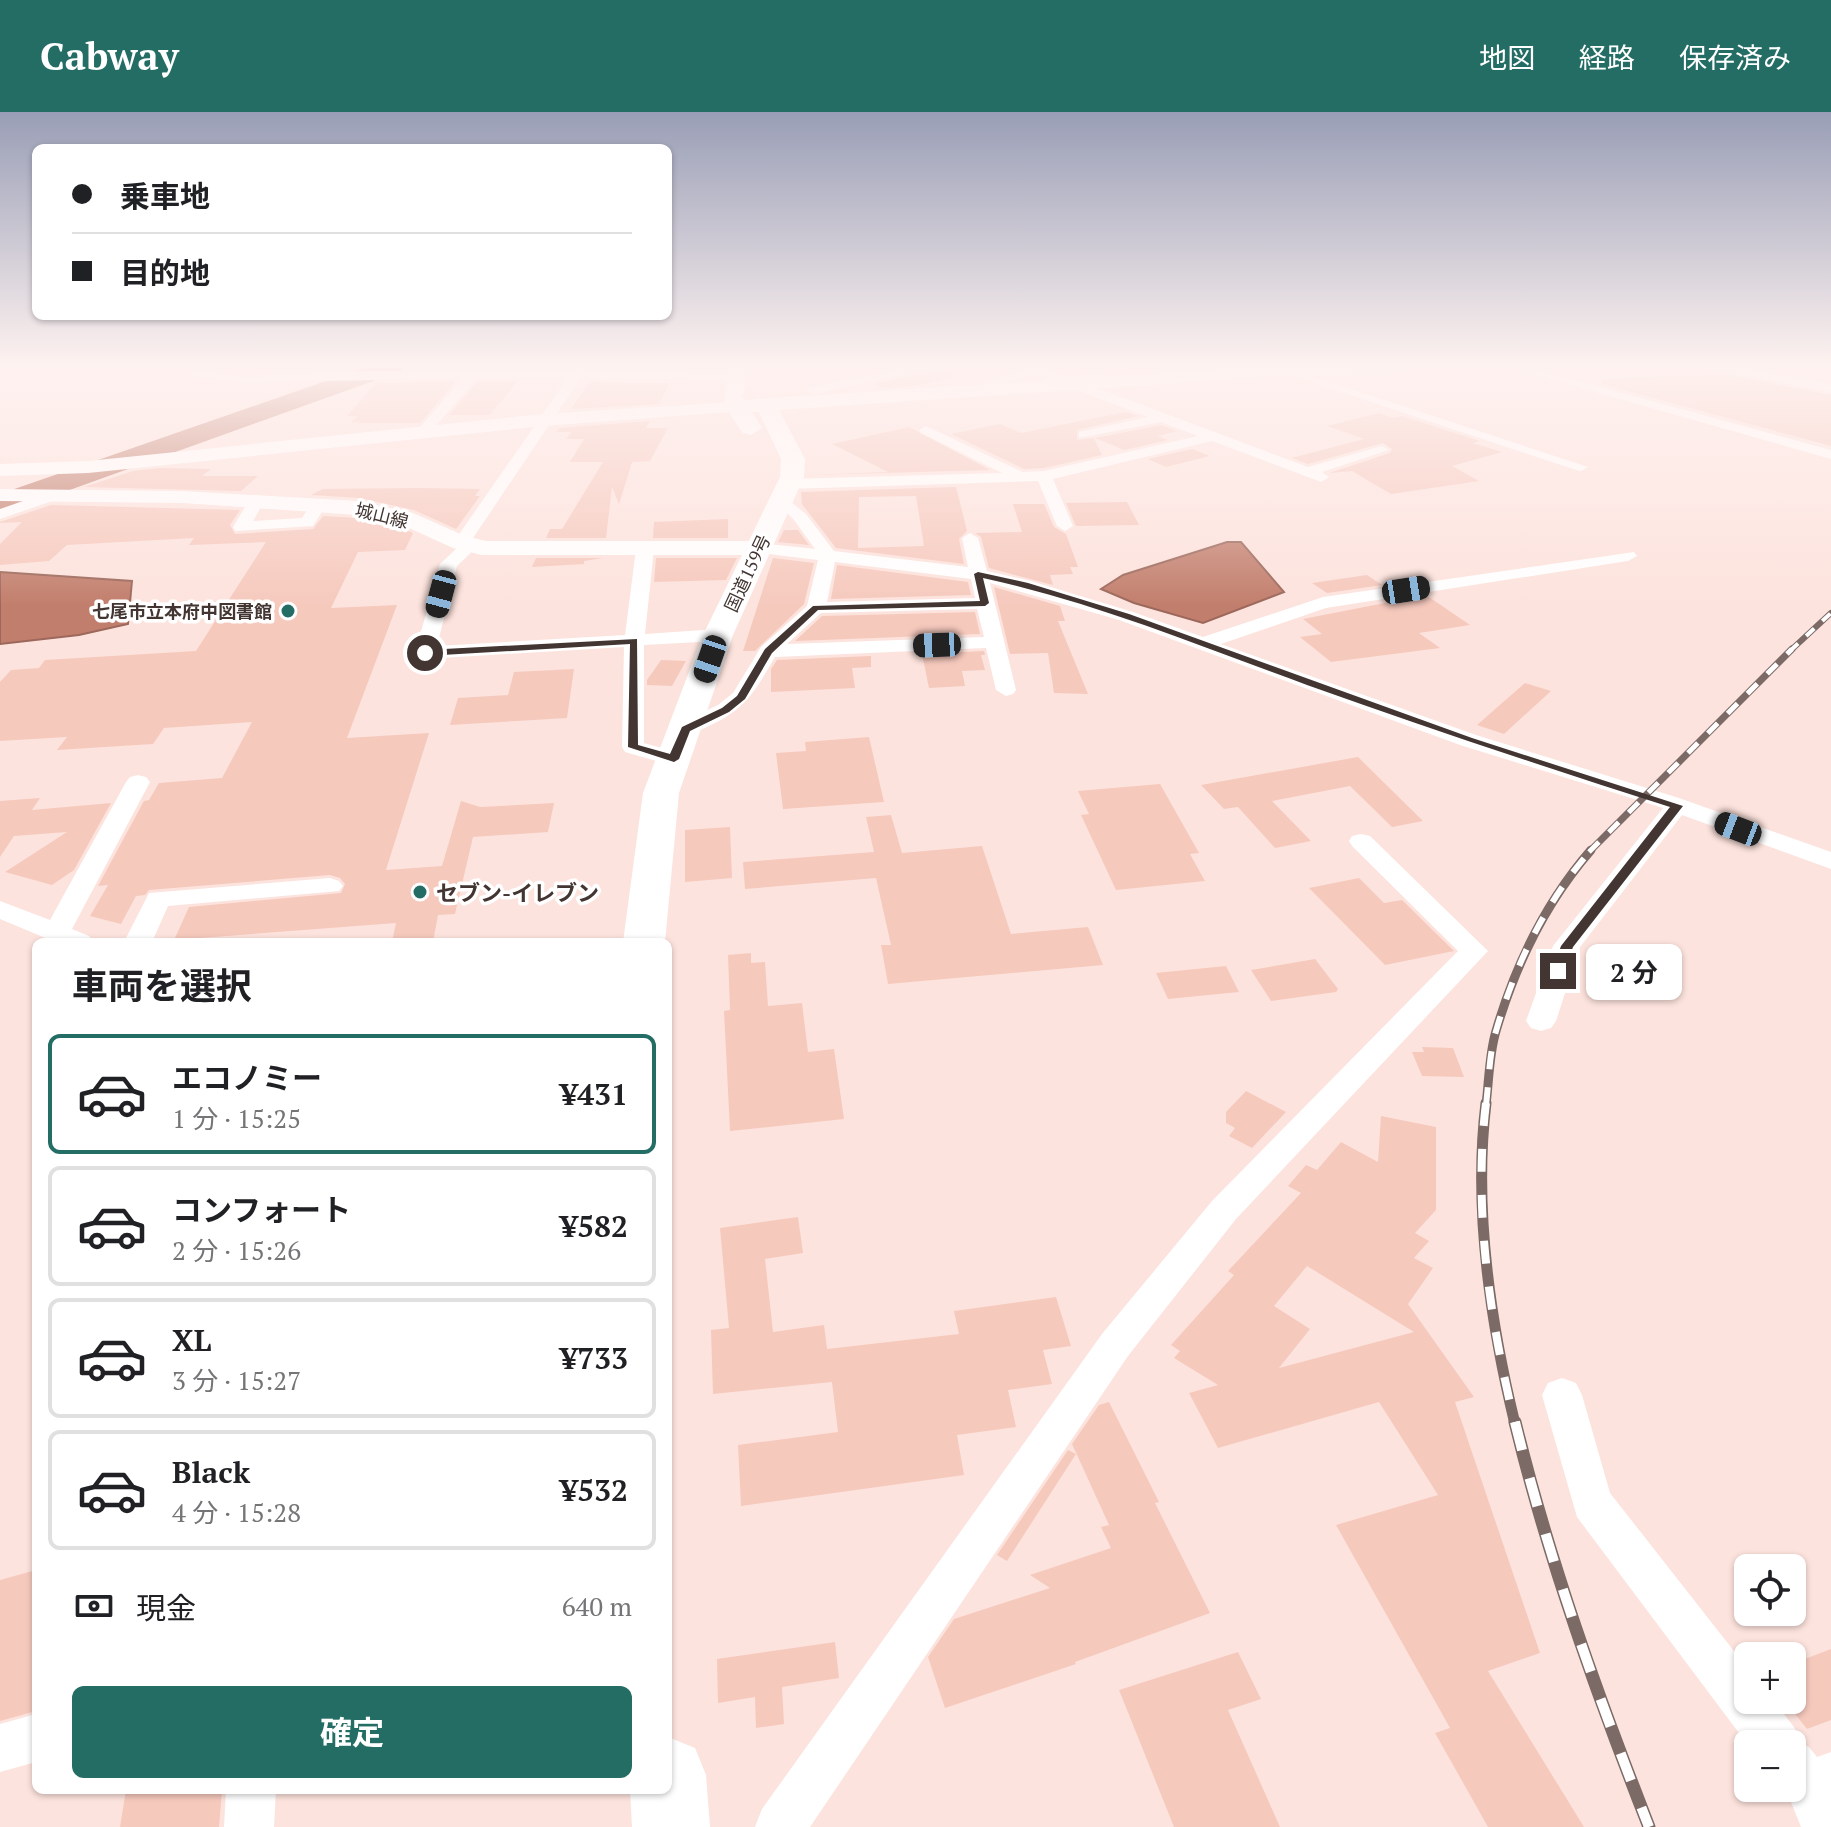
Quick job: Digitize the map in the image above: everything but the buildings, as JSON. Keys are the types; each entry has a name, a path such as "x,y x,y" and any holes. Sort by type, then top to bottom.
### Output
{"highway":[{"path":"764,446 778,465 784,491"},
{"name":"国道159号","path":"644,938 661,793 718,635 792,477 793,459 788,446"},
{"path":"669,1794 671,1827"}],"main road":[{"path":"0,470 134,463 292,446"},
{"name":"城山線","path":"1,501 44,497 257,500 319,504 405,518 482,548 760,548"}],"street":[{"path":"527,446 467,543 449,564 425,653 718,635"},
{"path":"959,446 1022,477"},
{"path":"645,549 634,641 633,747 680,744 726,710 741,697 768,651 816,608 828,555 784,491 1044,476 1172,446"},
{"path":"1241,446 1314,474 1382,450"},
{"path":"1516,446 1581,467"},
{"path":"1799,446 1831,455"},
{"path":"1044,476 1065,526"},
{"path":"257,500 241,527 307,523 319,504"},
{"path":"970,538 1006,690"},
{"path":"760,548 978,574 1072,598 1468,740 1677,806 1831,861"},
{"path":"1202,644 1323,603 1628,556"},
{"path":"816,608 985,603"},
{"path":"768,651 993,642"},
{"path":"0,909 68,937 138,782"},
{"path":"1541,1021 1567,946 1677,806"},
{"path":"780,1827 1115,1345 1224,1210 1474,951 1361,841"},
{"path":"140,938 158,899 330,886"},
{"path":"1562,1395 1592,1503 1766,1730"},
{"path":"0,1748 32,1739"},
{"path":"249,1827 251,1794"}],"shaded area":[{"path":"1227,542 1241,542 1284,592 1203,623 1134,603 1101,589 1123,575"},
{"path":"0,572 132,581 128,624 79,635 0,644"}],"waterway":[{"path":"0,505 166,446"}],"railway":[{"path":"1790,651 1831,613"},
{"path":"1591,850 1790,651"},
{"path":"1486,1105 1494,1040 1513,981 1546,913 1591,850"},
{"path":"1486,1103 1482,1143 1486,1265 1498,1345 1515,1424"},
{"path":"1515,1422 1575,1627 1649,1827"}],"place":[{"name":"七尾市立本府中図書館","path":"288,611"},
{"name":"セブン-イレブン","path":"420,892"}],"route":[{"path":"425,653 634,641 633,747 674,759 686,729 726,710 741,697 768,651 816,608 985,603 978,574 1072,598 1468,740 1677,806 1567,946 1558,971"}]}
